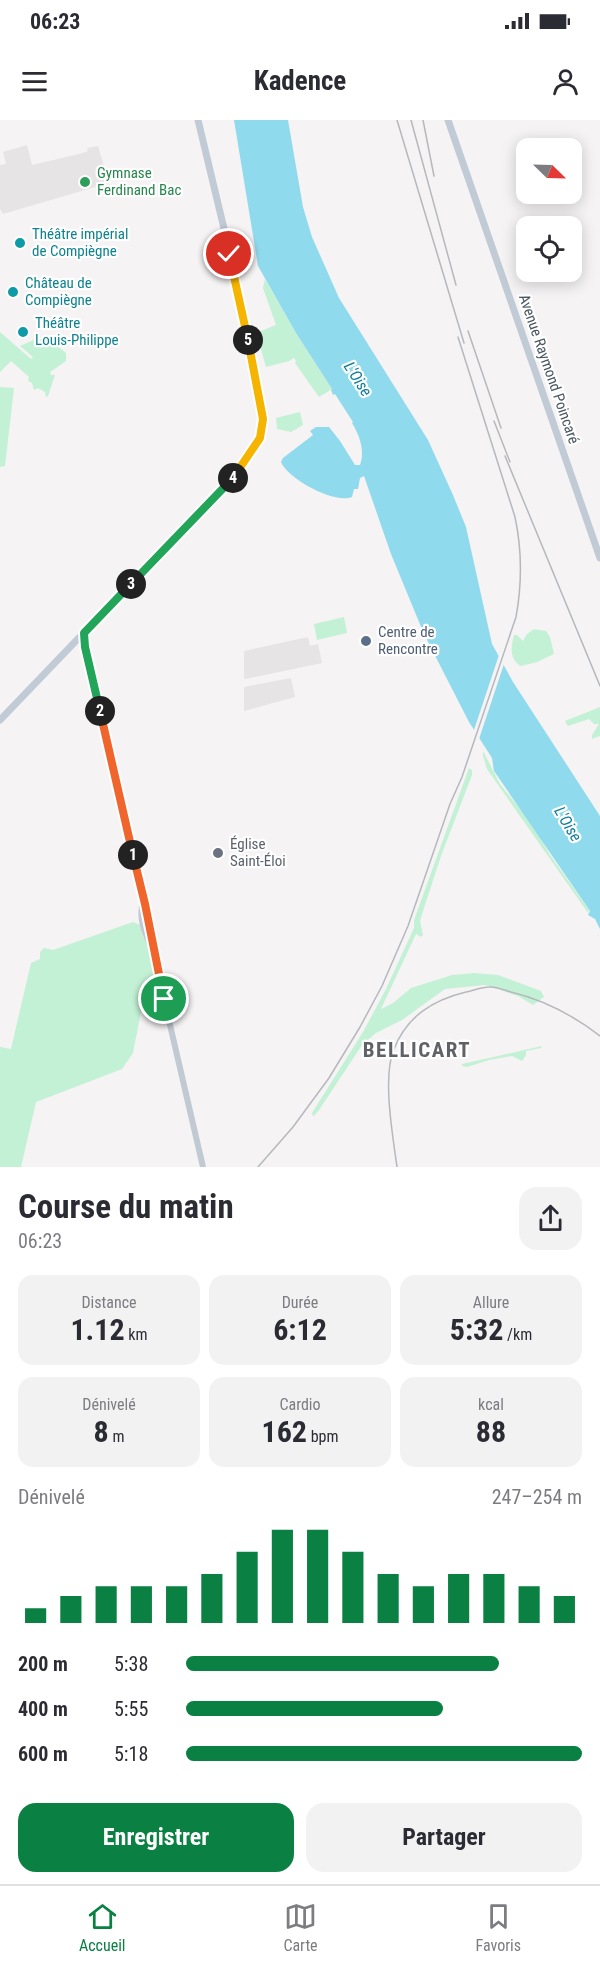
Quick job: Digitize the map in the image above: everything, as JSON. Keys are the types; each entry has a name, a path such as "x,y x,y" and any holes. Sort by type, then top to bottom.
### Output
{"main road":[{"path":"0,720 237,473 260,438 262,407 198,120"},
{"name":"Avenue Raymond Poincaré","path":"448,120 600,558"}],"street":[{"path":"84,633 85,647 203,1167"}],"shaded area":[{"path":"27,145 32,165 79,154 88,151 87,148 98,146 109,183 3,214 0,209 0,165 6,164 3,152"},
{"path":"308,637 310,646 318,644 322,663 244,678 244,651"},
{"path":"291,678 295,697 244,711 244,687"}],"green space":[{"path":"265,279 332,389 319,397 295,363 294,358 266,367 257,335 276,325 263,288"},
{"path":"0,332 31,359 33,357 20,346 38,338 44,341 46,337 66,353 66,361 50,372 51,375 55,375 48,396 46,397 45,392 38,388 34,390 32,383 28,381 29,377 11,361 0,372"},
{"path":"0,387 14,388 5,466 0,467"},
{"path":"300,412 303,425 291,432 277,429 276,418"},
{"path":"344,617 347,633 317,640 314,624"},
{"path":"534,629 546,631 550,637 554,654 521,666 513,656 514,635 523,641"},
{"path":"600,707 600,736 592,739 599,724 594,724 589,719 568,726 565,721"},
{"path":"483,751 500,784 533,825 550,855 589,910 588,913 487,769"},
{"path":"469,768 472,770 472,775 441,856 420,921 423,935 421,937 416,934 381,1009 393,1003 411,988 452,975 474,973 498,975 541,991 544,997 533,1005 518,996 485,985 445,989 402,1020 376,1033 362,1045 313,1116 312,1113 363,1032 414,928 414,920"},
{"path":"133,922 140,925 143,937 147,941 158,994 142,1007 133,1053 122,1069 36,1102 21,1167 0,1167 0,1047 11,1049 31,963 40,959 40,952 44,948 53,950"},
{"path":"542,1046 526,1051 522,1061 512,1056 467,1067 462,1066 462,1064"}],"water":[{"name":"L'Oise","path":"234,120 288,120 303,207 312,237 339,298 428,440 453,495 466,527 492,644 513,682 600,816 600,929 595,919 588,915 590,911 494,771 492,758 469,722 424,634 391,554 364,476 360,478 358,489 354,489 352,497 334,497 302,482 285,469 281,462 313,435 310,431 316,427 329,427 355,465 360,465 362,449 353,422 335,394 333,395 332,389 296,333 258,266"}],"pier":[{"path":"500,652 505,661 478,742 473,733"}],"railway":[{"path":"397,120 464,343"},
{"path":"411,120 456,285"},
{"path":"423,120 434,176"},
{"path":"468,331 501,428"},
{"path":"258,1167 293,1127 329,1078 382,986 408,926 450,804 462,777 516,617 520,567 515,517 458,337"},
{"path":"494,421 510,462"},
{"path":"505,456 600,686"},
{"path":"397,1167 389,1091 391,1061 399,1037 422,1011 454,995 494,987 547,1004 579,1021 600,1036"}],"place":[{"name":"Gymnase Ferdinand Bac","path":"85,182"},
{"name":"Théâtre impérial de Compiègne","path":"20,243"},
{"name":"Château de Compiègne","path":"13,292"},
{"name":"Théâtre Louis-Philippe","path":"23,332"},
{"name":"Centre de Rencontre","path":"366,641"},
{"name":"Église Saint-Éloi","path":"218,853"}],"district":[{"name":"BELLICART","path":"417,1050"}],"route":[{"path":"164,999 145,904 85,647 84,633 237,473 260,438 262,407 229,254"}]}
